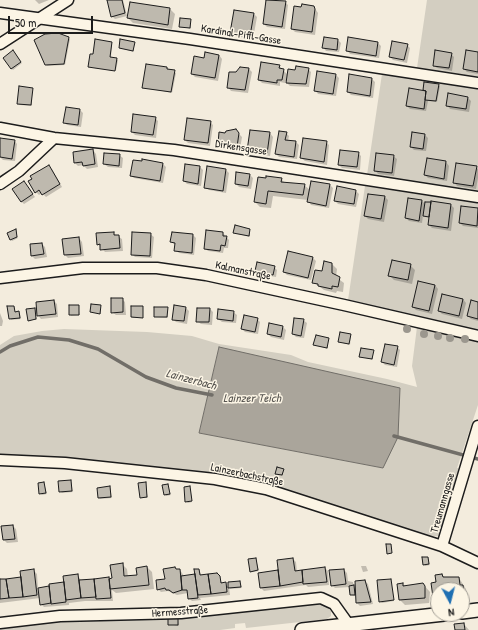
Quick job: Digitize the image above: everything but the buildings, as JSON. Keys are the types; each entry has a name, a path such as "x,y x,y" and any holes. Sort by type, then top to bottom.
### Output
{"street":[{"path":"0,44 68,0"},
{"name":"Kardinal-Piffl-Gasse","path":"0,13 197,40 478,83"},
{"name":"Dirkensgasse","path":"0,128 54,138 174,150 478,197"},
{"path":"0,184 19,171 54,138"},
{"name":"Kalmanstraße","path":"0,278 83,268 157,268 206,276 298,295 478,336"},
{"name":"Treumanngasse","path":"442,546 478,426"},
{"name":"Lainzerbachstraße","path":"0,460 65,463 215,479 266,489 431,542 478,563"},
{"name":"Hermesstraße","path":"0,623 60,616 181,613 321,598 334,604 349,625"},
{"path":"302,630 430,616"}],"shaded area":[{"path":"427,0 478,0 478,77 417,68"},
{"path":"382,74 478,89 478,192 367,175"},
{"path":"365,186 478,203 478,330 348,300"},
{"path":"417,327 478,341 478,405 457,468 460,469 439,536 424,537 362,514 294,493 97,463 0,455 0,345 14,336 64,329 147,332 192,336 219,344 291,355 308,362 417,387 412,366","holes":["219,347 383,468 199,433"]},
{"path":"306,602 322,603 331,611 331,616 327,619 246,628 245,623 235,624 235,628 220,630 0,630 0,627 66,620"}],"water":[{"name":"Lainzer Teich","path":"219,347 400,388 398,437 383,468 199,433"}],"waterway":[{"name":"Lainzerbach","path":"0,352 10,346 38,337 69,340 98,349 146,377 176,388 212,395"},
{"name":"Lainzerbach","path":"394,436 478,459"}]}
